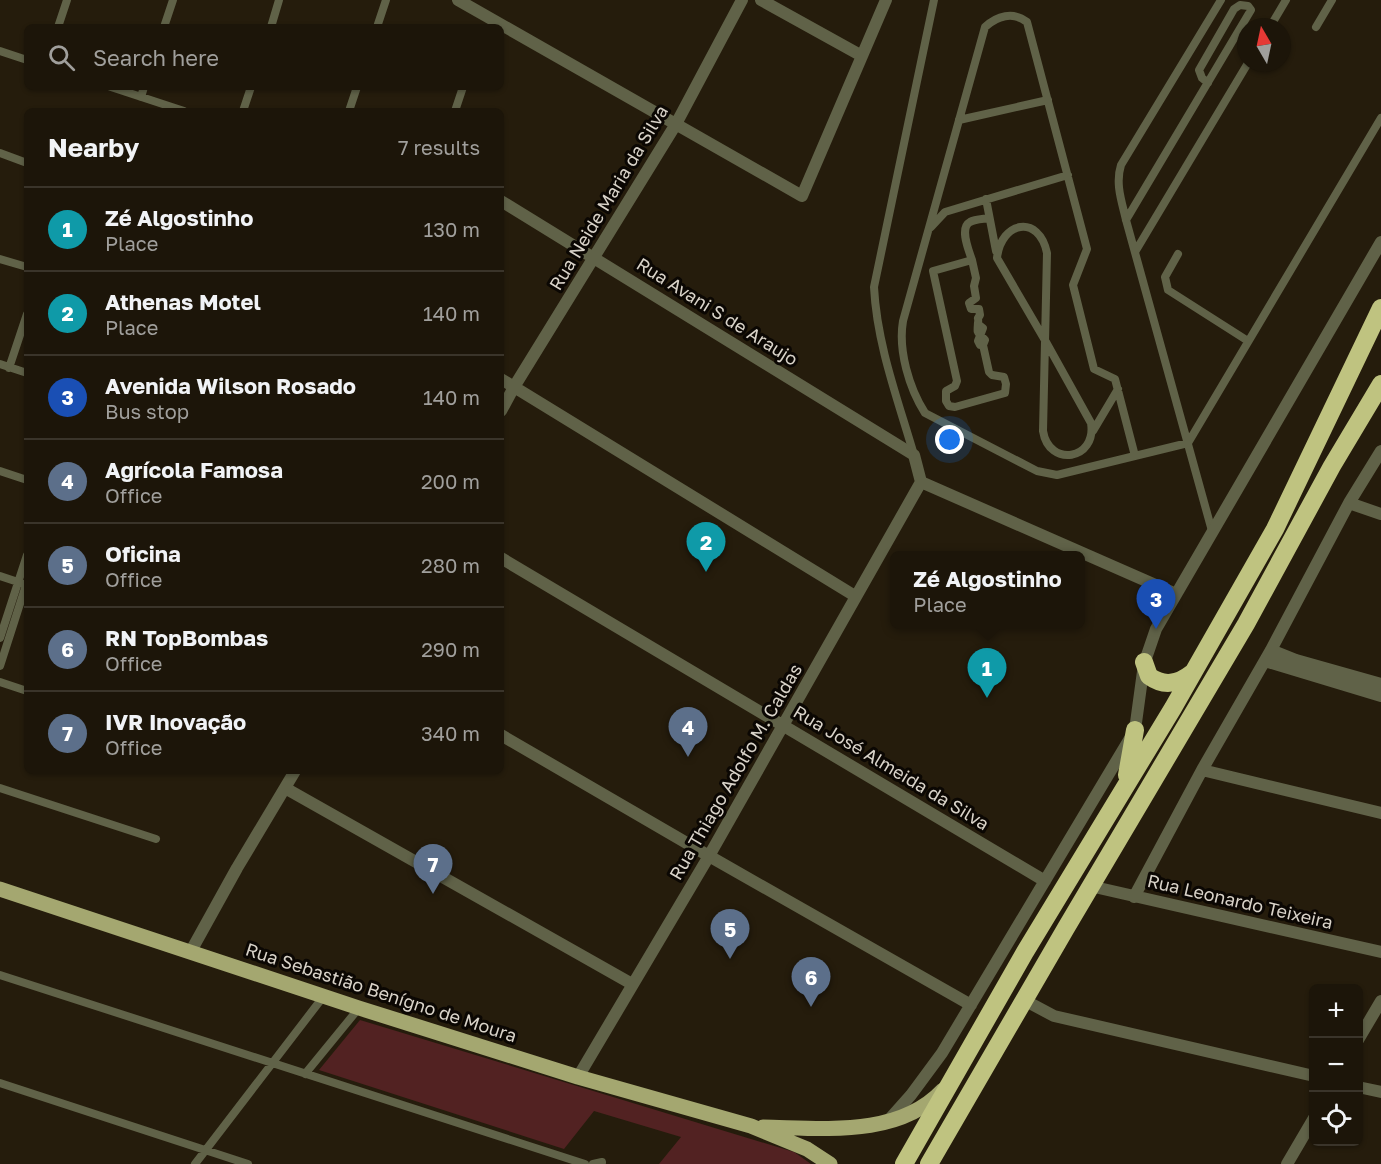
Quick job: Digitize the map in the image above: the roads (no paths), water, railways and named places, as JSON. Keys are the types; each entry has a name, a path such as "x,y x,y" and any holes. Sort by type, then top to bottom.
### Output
{"highway":[{"path":"904,1164 1025,952 1194,672 1275,529 1381,308"},
{"path":"930,1164 1090,886 1246,624 1332,466 1381,384"},
{"path":"1144,662 1149,676 1164,683 1181,681 1194,672"},
{"path":"1125,788 1135,730"}],"main road":[{"name":"Rua Sebastião Benígno de Moura","path":"0,889 359,1008 578,1077 751,1126"},
{"path":"751,1126 829,1128 887,1122 918,1110 934,1099 952,1080"},
{"path":"751,1126 807,1149 830,1164"}],"street":[{"path":"458,0 500,24"},
{"name":"Rua Neide Maria da Silva","path":"504,405 676,124 742,0"},
{"path":"760,0 862,56"},
{"path":"504,26 802,196 886,0"},
{"name":"Rua Avani S de Araujo","path":"504,203 914,455"},
{"path":"887,1122 911,1095 942,1053 1135,730 1144,662 1156,629 1381,242"},
{"path":"504,381 855,596"},
{"path":"1134,897 1349,503 1381,451"},
{"path":"914,455 921,482 1078,551"},
{"name":"Rua Thiago Adolfo M. Caldas","path":"578,1077 709,856 921,482"},
{"path":"1349,503 1381,513"},
{"path":"1085,554 1176,594"},
{"name":"Rua José Almeida da Silva","path":"504,560 1045,881"},
{"path":"1268,655 1296,660 1381,684"},
{"path":"1268,655 1381,696"},
{"path":"504,737 971,1005"},
{"path":"1202,770 1381,813"},
{"path":"191,951 237,868 294,774"},
{"path":"285,788 632,984"},
{"name":"Rua Leonardo Teixeira","path":"1090,886 1381,952"},
{"path":"1024,1000 1054,1016 1309,1075"},
{"path":"1360,1038 1381,1001"},
{"path":"1363,1088 1381,1092"},
{"path":"1287,1164 1309,1127"}],"lane":[{"path":"59,24 67,0"},
{"path":"165,24 173,0"},
{"path":"271,24 279,0"},
{"path":"378,24 386,0"},
{"path":"914,455 881,345 875,311 874,287 934,0"},
{"path":"1212,531 1126,220 1118,183 1121,165 1221,0"},
{"path":"1275,18 1286,0"},
{"path":"1316,27 1332,0"},
{"path":"1126,220 1208,83 1251,10 1248,6 1240,5 1234,9 1199,70 1202,78 1208,83"},
{"path":"1135,456 1115,379 1094,369 1073,285 1087,249 1027,22 1020,17 1002,17 985,27 901,333 904,359 916,397 925,413 978,442 1048,475 1072,472 1135,456 1188,442 1381,118"},
{"path":"0,51 24,59"},
{"path":"1135,252 1243,72"},
{"path":"120,90 170,108"},
{"path":"141,97 143,90"},
{"path":"244,108 250,90"},
{"path":"351,108 356,90"},
{"path":"456,108 462,90"},
{"path":"959,120 1048,100"},
{"path":"0,153 24,161"},
{"path":"928,231 945,212 1068,175"},
{"path":"986,199 997,258 1089,417 1093,431"},
{"path":"972,260 937,268 932,274 957,381 955,386 946,391 946,400 949,406 955,407 1005,393 1007,390 1002,376 991,374 983,345 985,340 981,336 983,328 978,324 979,309 971,309 969,303 976,298 974,286 976,278 972,260 964,231 969,222 989,218"},
{"path":"997,258 999,244 1009,231 1023,227 1032,229 1044,241 1047,253 1044,440 1050,448 1056,453 1081,452 1118,389"},
{"path":"1178,254 1165,277 1168,290 1248,341"},
{"path":"0,259 24,266"},
{"path":"9,368 24,323"},
{"path":"0,364 24,372"},
{"path":"0,471 24,479"},
{"path":"0,576 24,584"},
{"path":"0,638 24,586"},
{"path":"0,666 24,587"},
{"path":"0,682 24,690"},
{"path":"0,788 156,839"},
{"path":"0,975 585,1164"},
{"path":"195,1164 324,996"},
{"path":"304,1074 359,1008"},
{"path":"0,1083 248,1164"},
{"path":"593,1164 602,1162"}],"place":[{"name":"Athenas Motel","path":"706,572"},
{"name":"Avenida Wilson Rosado","path":"1156,629"},
{"name":"Zé Algostinho","path":"987,698"},
{"name":"Agrícola Famosa","path":"688,757"},
{"name":"IVR Inovação","path":"433,894"},
{"name":"Oficina","path":"730,959"},
{"name":"RN TopBombas","path":"811,1007"}]}
